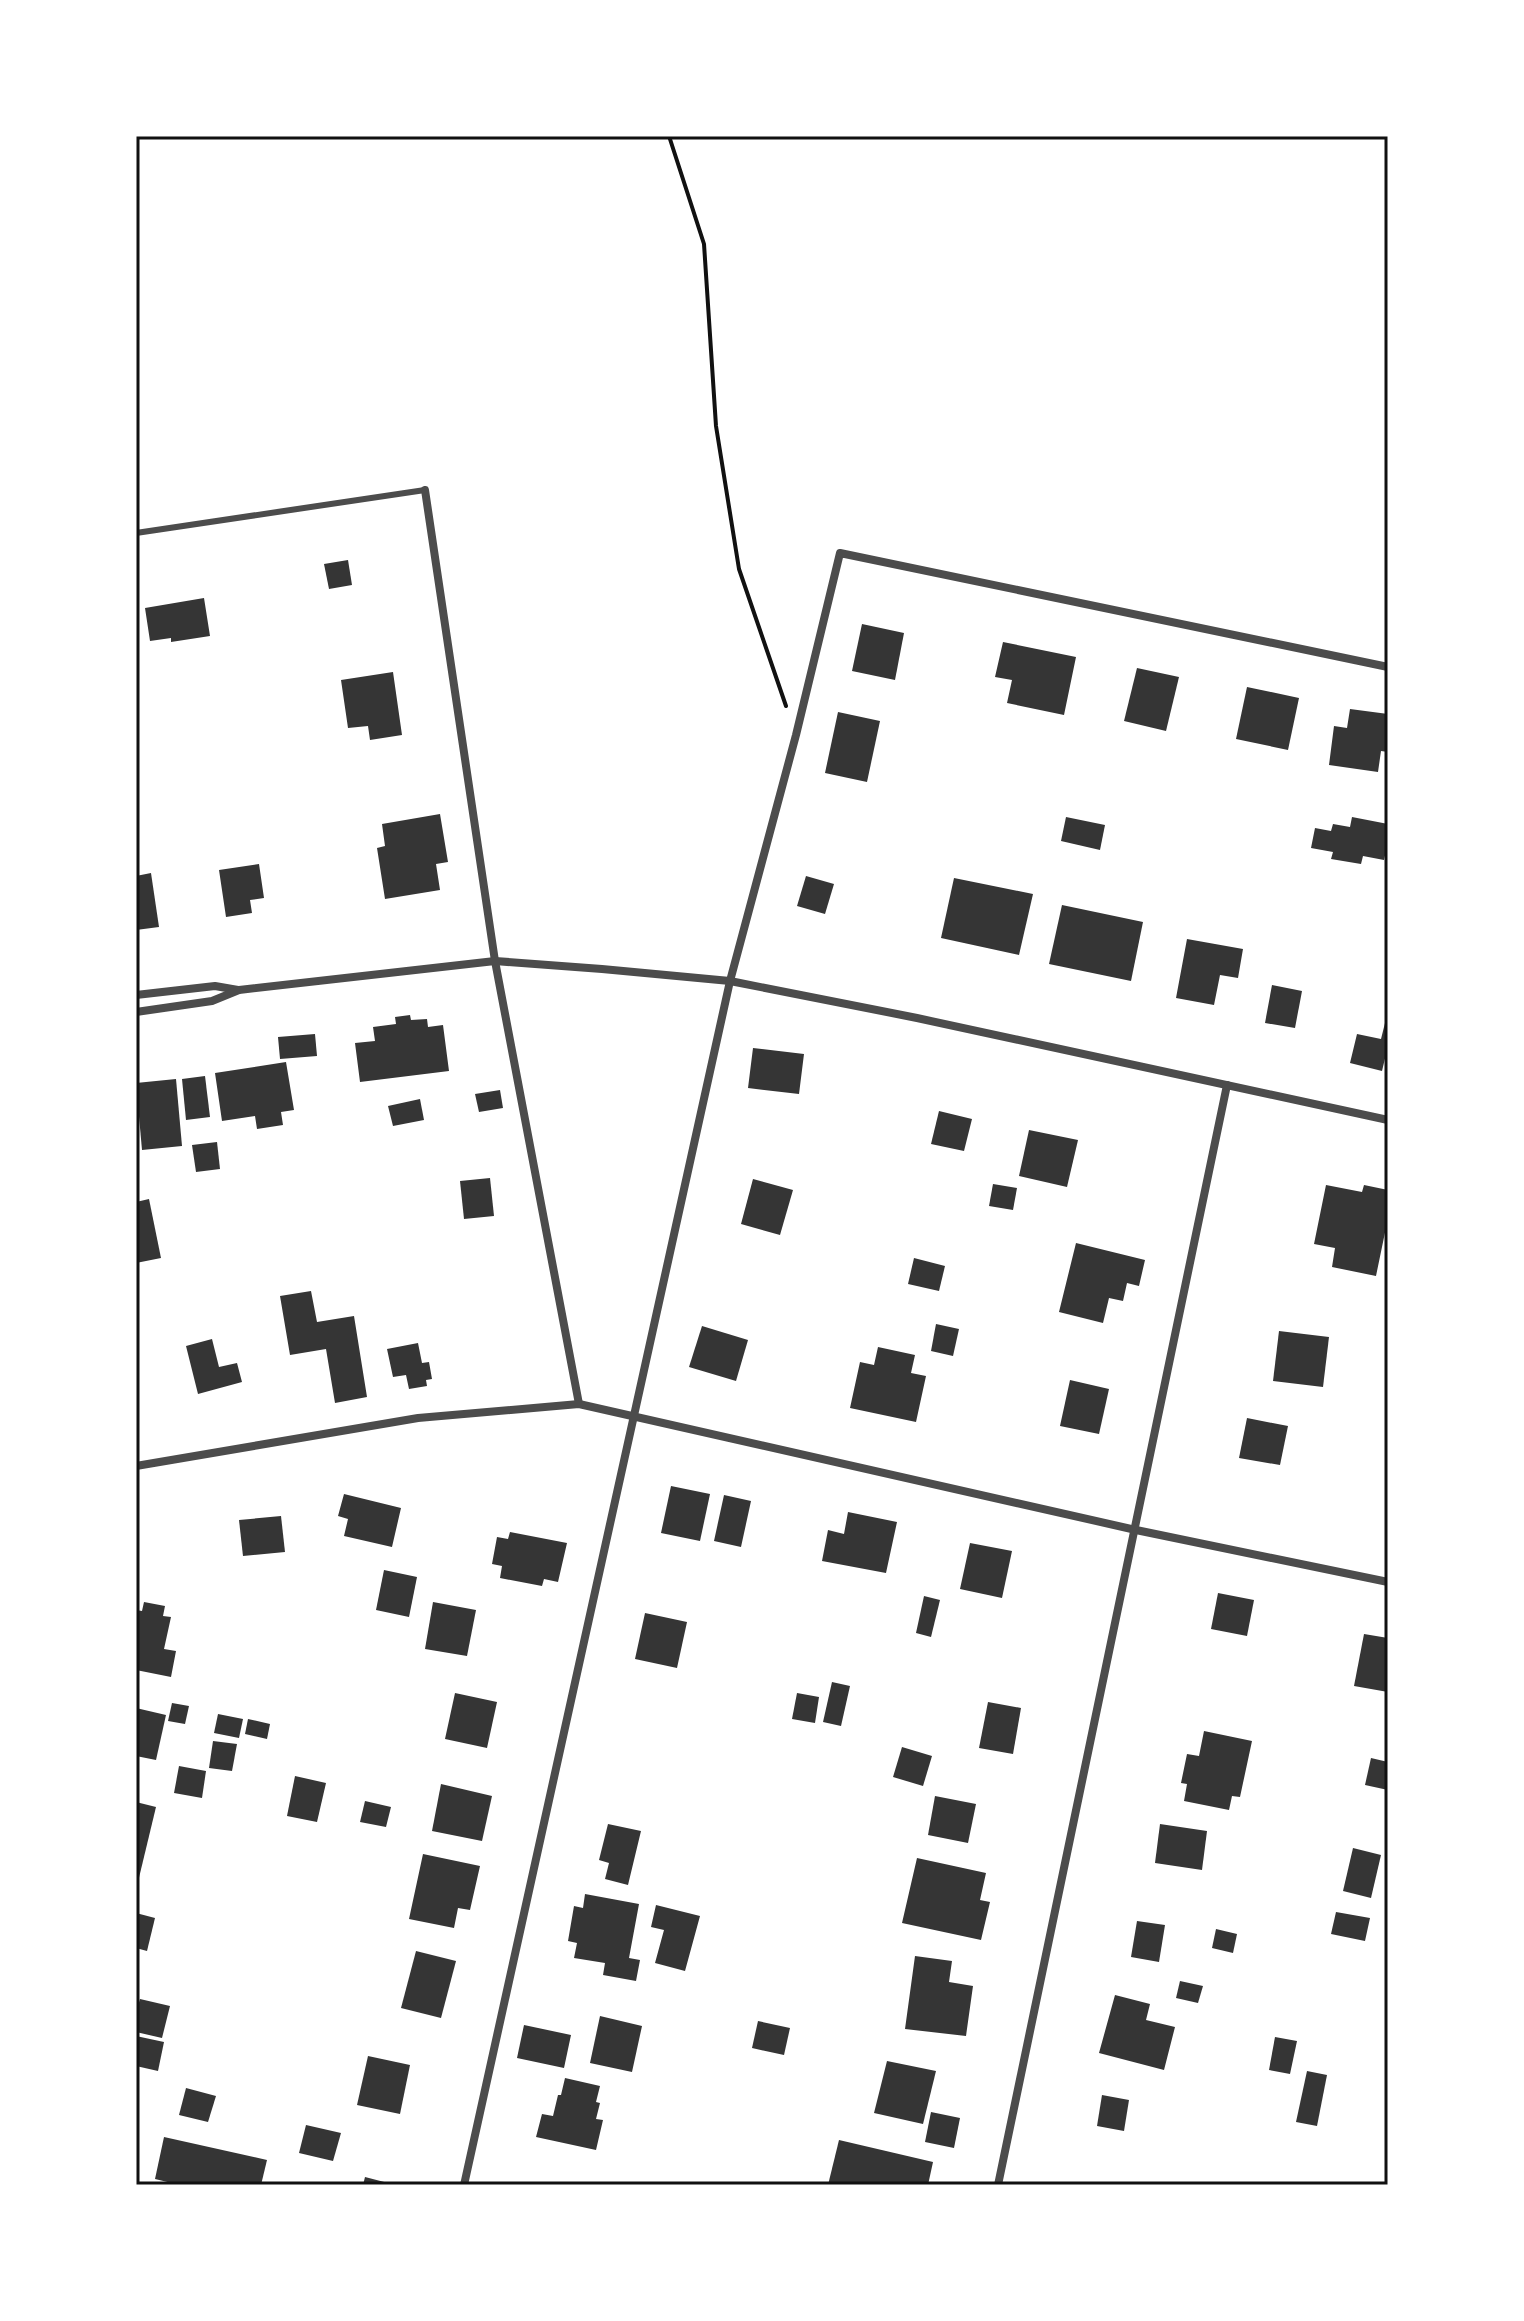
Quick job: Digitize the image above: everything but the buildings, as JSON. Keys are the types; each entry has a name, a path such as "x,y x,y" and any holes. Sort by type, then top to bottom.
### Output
{"street":[{"path":"425,490 495,961 579,1404"},
{"path":"464,2185 730,981 796,735 840,553 1388,667"},
{"path":"136,1012 212,1001 239,990 495,961 602,969 730,981 933,1021 1388,1120"},
{"path":"136,995 215,986 239,990"},
{"path":"998,2185 1227,1085"},
{"path":"136,1466 418,1418 579,1404 1136,1530 1388,1582"}],"lane":[{"path":"136,533 425,490"}],"path":[{"path":"669,136 704,244 716,426 739,569 796,735"}]}
